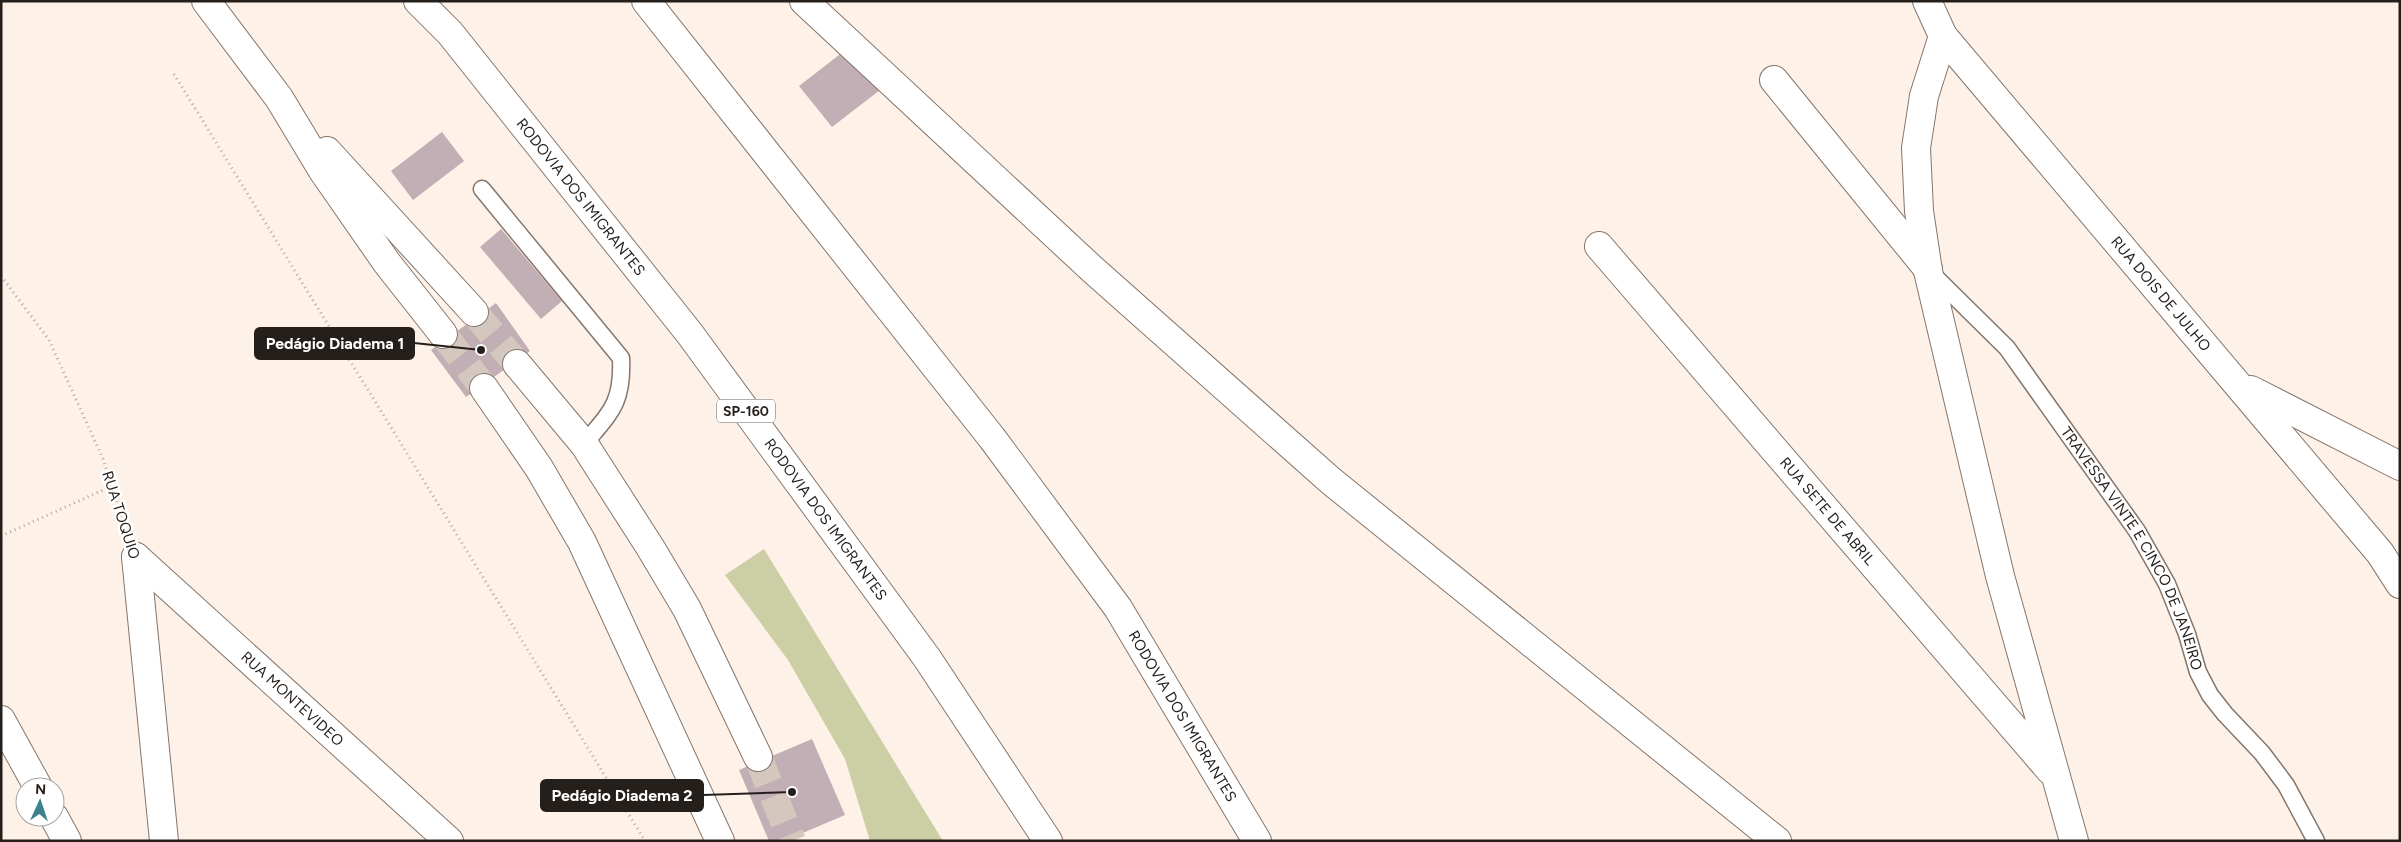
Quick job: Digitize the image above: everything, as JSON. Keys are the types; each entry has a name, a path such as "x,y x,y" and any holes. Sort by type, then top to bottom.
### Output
{"main road":[{"path":"206,1 278,98 323,171 382,255 443,334"},
{"name":"RODOVIA DOS IMIGRANTES","path":"418,1 450,33 690,334 927,658 1048,841"},
{"name":"RODOVIA DOS IMIGRANTES","path":"646,1 992,438 1118,608 1257,841"},
{"path":"804,1 1092,269 1331,481 1777,841"},
{"name":"RUA DOIS DE JULHO","path":"1927,1 1943,36 2380,553 2400,584"},
{"name":"TRAVESSA VINTE E CINCO DE JANEIRO","path":"1943,36 1924,96 1916,148 1919,211 1928,271 2000,576 2074,841"},
{"name":"TRAVESSA VINTE E CINCO DE JANEIRO","path":"1774,80 1928,271"},
{"path":"278,98 474,312"},
{"name":"RUA SETE DE ABRIL","path":"1599,246 2056,777"},
{"path":"516,364 584,444 687,609 758,757"},
{"path":"2239,384 2400,466"},
{"path":"484,388 539,468 582,542 720,841"},
{"name":"RUA TOQUIO","path":"136,557 164,841"},
{"name":"RUA MONTEVIDEO","path":"136,557 449,841"},
{"path":"1,720 32,777"},
{"path":"59,827 67,841"}],"lane":[{"path":"482,189 621,358 622,378 615,407 584,444"},
{"name":"TRAVESSA VINTE E CINCO DE JANEIRO","path":"1928,271 2007,348 2131,523 2167,584 2187,634 2198,672 2210,695 2224,714 2262,753 2286,785 2316,841"}],"path":[{"path":"174,74 645,841"},
{"name":"RUA TOQUIO","path":"1,276 50,340 103,459 136,557"},
{"path":"1,536 112,486"}],"green space":[{"path":"764,549 943,841 870,841 845,759 788,660 725,575"}],"building":[{"path":"848,48 880,90 832,127 799,86"},
{"path":"442,132 464,161 413,200 391,171"},
{"path":"501,229 562,301 541,319 480,247"},
{"path":"496,303 530,351 466,397 431,350"},
{"path":"812,739 845,815 784,841 769,841 739,770"}],"tunnel":[{"path":"474,312 517,364"},
{"path":"443,334 484,388"},
{"path":"758,757 792,841"}],"place":[{"name":"Pedágio Diadema 1","path":"481,350"},
{"name":"Pedágio Diadema 2","path":"792,792"}]}
